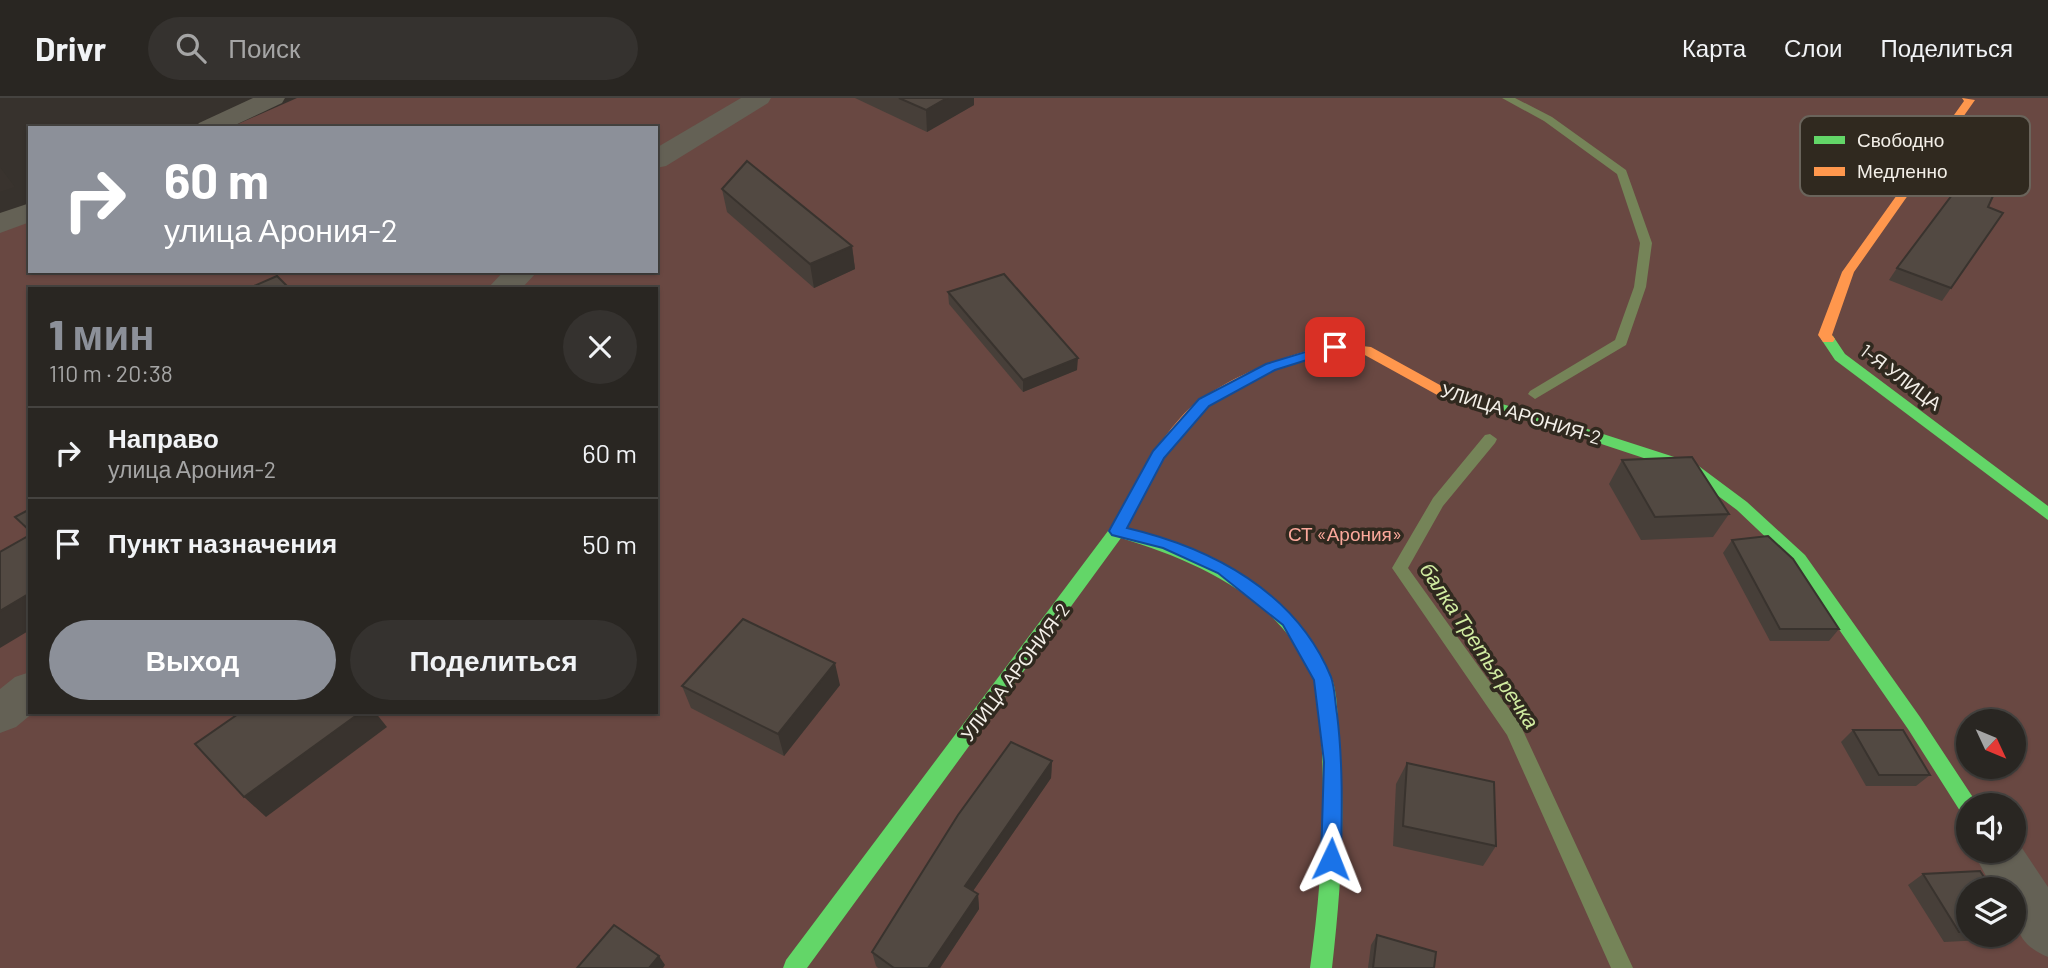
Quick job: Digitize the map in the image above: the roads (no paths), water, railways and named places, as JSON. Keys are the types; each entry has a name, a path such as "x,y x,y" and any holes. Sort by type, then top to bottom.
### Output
{"street":[{"path":"212,126 273,98"},
{"path":"659,157 759,98"},
{"name":"1-Я УЛИЦА","path":"1959,116 1970,100 1967,98"},
{"name":"1-Я УЛИЦА","path":"1902,196 1848,272 1825,334 1840,358 2048,514"},
{"path":"0,224 28,212"},
{"path":"504,287 521,273"},
{"name":"УЛИЦА АРОНИЯ-2","path":"794,968 1117,531 1158,455 1204,402 1270,367 1335,347 1366,350 1444,393 1564,426 1691,468 1742,506 1799,559 1914,723 1959,793"},
{"path":"1117,531 1167,543 1224,569 1289,621 1323,679 1334,762 1330,907 1321,968"},
{"path":"0,714 28,692"},
{"path":"2004,863 2048,932"}],"waterway":[{"name":"балка Третья речка","path":"1507,98 1548,119 1622,172 1646,243 1640,287 1621,342 1535,394"},
{"name":"балка Третья речка","path":"1490,439 1438,502 1400,568 1514,730 1622,968"}],"park label":[{"name":"СТ «Арония»","path":"1345,534"}]}
